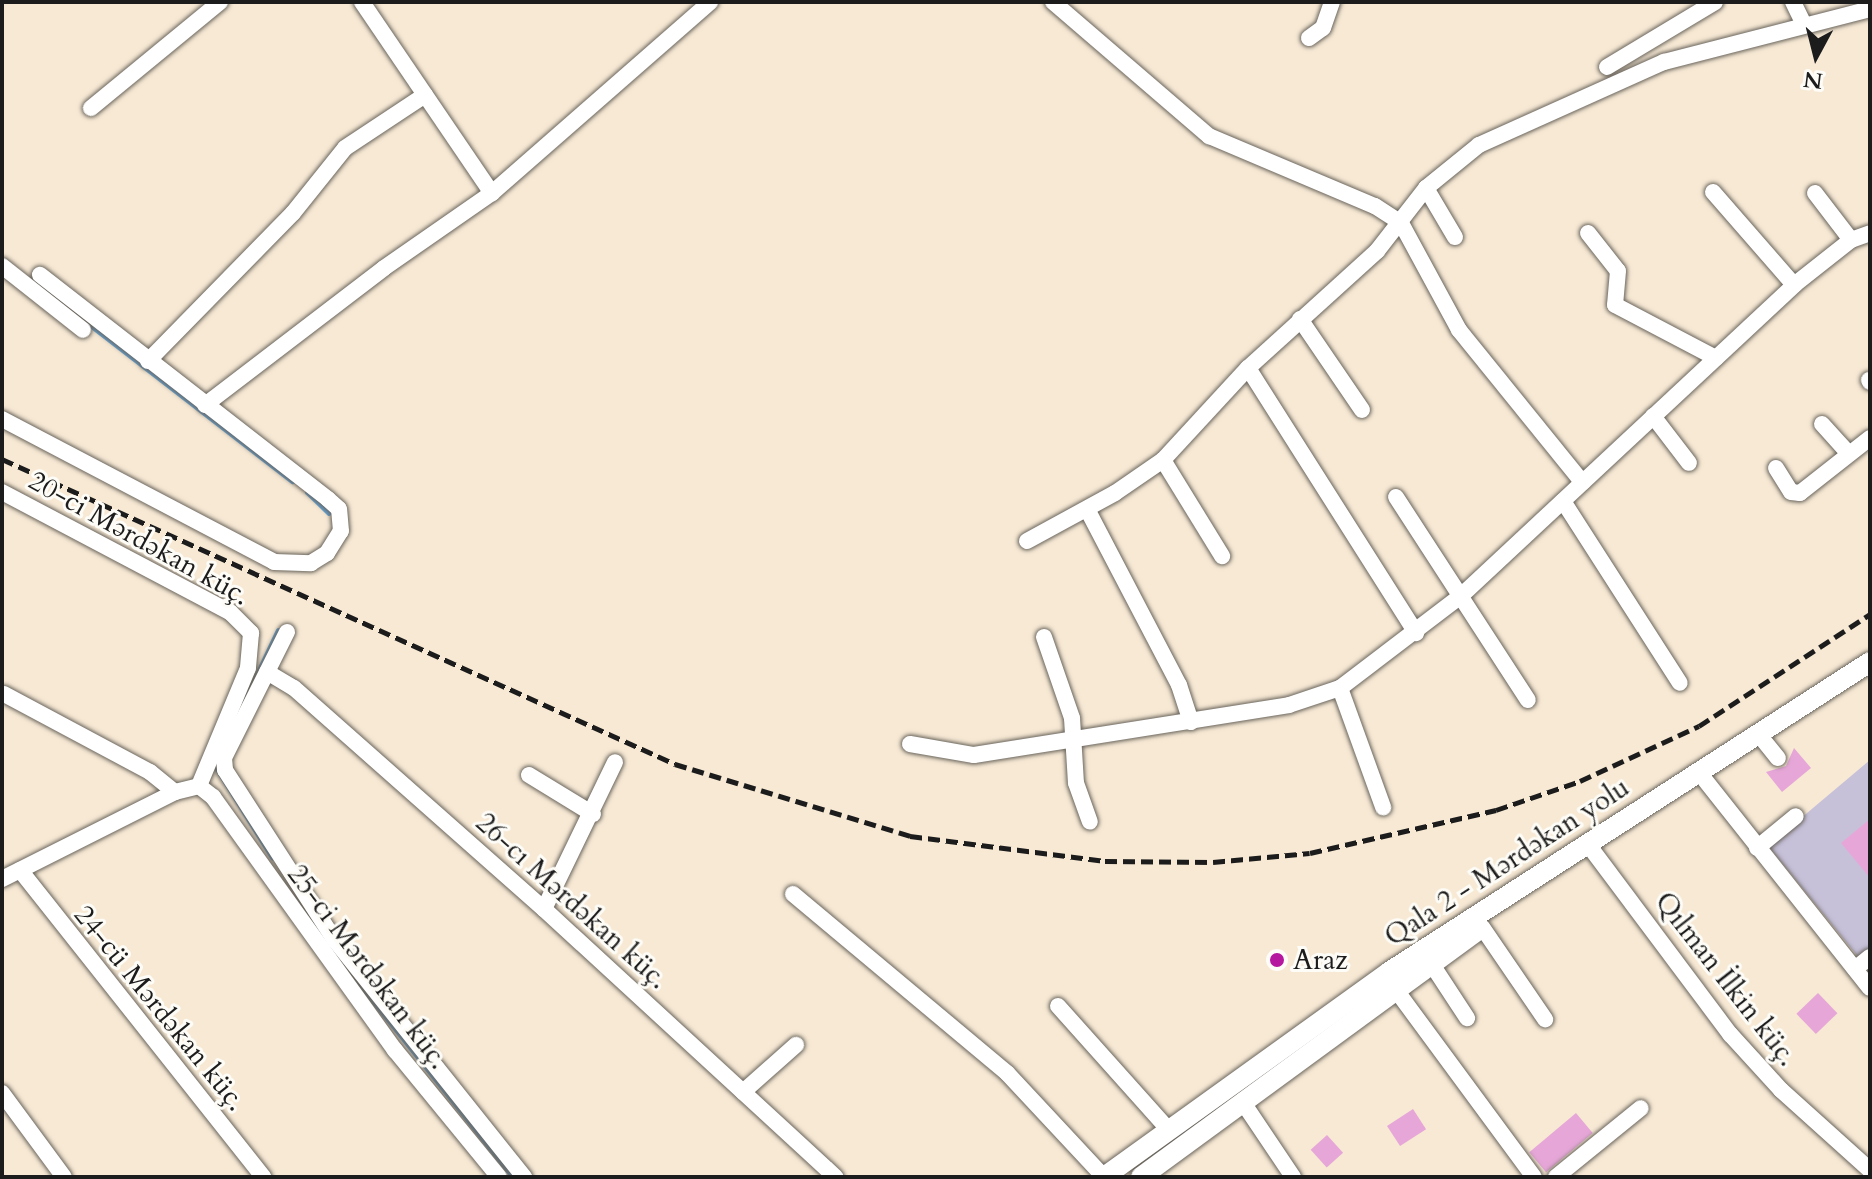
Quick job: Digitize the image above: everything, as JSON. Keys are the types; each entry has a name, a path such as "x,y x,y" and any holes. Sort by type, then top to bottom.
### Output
{"main road":[{"name":"Qala 2 - Mərdəkan yolu","path":"1104,1177 1389,972 1590,847 1870,662"},
{"path":"1142,1177 1590,847 1705,780 1870,673"}],"street":[{"path":"91,108 220,2"},
{"path":"362,2 492,193"},
{"path":"205,405 372,277 492,193 710,2"},
{"path":"1053,2 1209,136 1375,206 1401,223 1459,330 1582,482"},
{"path":"1309,38 1323,28 1332,2"},
{"path":"1607,67 1715,2"},
{"path":"1793,2 1804,25"},
{"path":"1027,541 1087,509 1163,460 1248,368 1377,251 1426,188 1479,145 1621,78 1702,49 1870,9"},
{"path":"148,361 293,213 345,148 425,95"},
{"path":"1426,188 1455,237"},
{"path":"1713,192 1794,285"},
{"path":"1815,193 1851,240"},
{"path":"1588,233 1618,271 1615,305 1716,358"},
{"path":"910,744 974,755 1074,742 1289,705 1340,688 1462,595 1794,285 1851,240 1870,233"},
{"path":"2,266 83,330"},
{"path":"2,419 274,562 303,566 327,553 341,531 339,509 40,275"},
{"path":"1300,319 1362,410"},
{"path":"1248,368 1416,633"},
{"path":"1653,416 1689,463"},
{"path":"1822,424 1849,454"},
{"path":"1776,468 1791,492 1800,493 1869,440"},
{"path":"1163,460 1222,556"},
{"name":"20-ci Mərdəkan küç.","path":"2,492 230,612 251,633 251,660 199,786"},
{"path":"1396,497 1528,700"},
{"path":"1563,501 1680,683"},
{"path":"1087,509 1179,685 1191,722"},
{"path":"287,632 224,758 225,770 334,939 524,1177"},
{"path":"1044,637 1072,718 1076,783 1090,822"},
{"name":"26-cı Mərdəkan küç.","path":"267,672 294,688 544,909 835,1177"},
{"path":"1340,688 1383,807"},
{"path":"4,694 150,772 175,792"},
{"path":"1764,741 1778,758"},
{"path":"544,909 593,814 615,762"},
{"path":"529,775 593,814"},
{"path":"1705,780 1870,988"},
{"path":"2,879 175,792 199,786"},
{"name":"25-ci Mərdəkan küç.","path":"199,786 213,797 386,1039 499,1177"},
{"path":"1757,848 1796,816"},
{"name":"Qılman İlkin küç.","path":"1590,847 1730,1034 1781,1090 1870,1170"},
{"name":"24-cü Mərdəkan küç.","path":"20,870 263,1177"},
{"path":"793,894 1007,1073 1104,1177"},
{"path":"1482,927 1545,1019"},
{"path":"1855,969 1870,957"},
{"path":"1431,963 1467,1018"},
{"path":"1396,990 1534,1177"},
{"path":"1058,1006 1168,1129"},
{"path":"743,1092 796,1045"},
{"path":"2,1093 64,1177"},
{"path":"1242,1101 1293,1177"},
{"path":"1556,1177 1641,1108"}],"shaded area":[{"path":"1870,760 1870,949 1859,958 1768,846"}],"building":[{"path":"1794,748 1811,768 1782,792 1766,772 1786,766"},
{"path":"1870,819 1870,878 1841,843"},
{"path":"1818,993 1837,1013 1816,1034 1796,1014"},
{"path":"1413,1109 1426,1129 1400,1146 1387,1126"},
{"path":"1576,1113 1593,1133 1546,1172 1529,1152"},
{"path":"1327,1135 1343,1153 1327,1168 1311,1150"}],"waterway":[{"path":"85,321 292,481"},
{"path":"307,492 329,513"},
{"path":"251,687 278,630"},
{"path":"214,764 272,857"},
{"path":"335,953 513,1177"}],"railway":[{"path":"2,459 675,764 910,836 1105,861 1213,862 1310,853 1496,810 1580,781 1699,726 1870,614"}],"place":[{"name":"Araz","path":"1277,960"}]}
